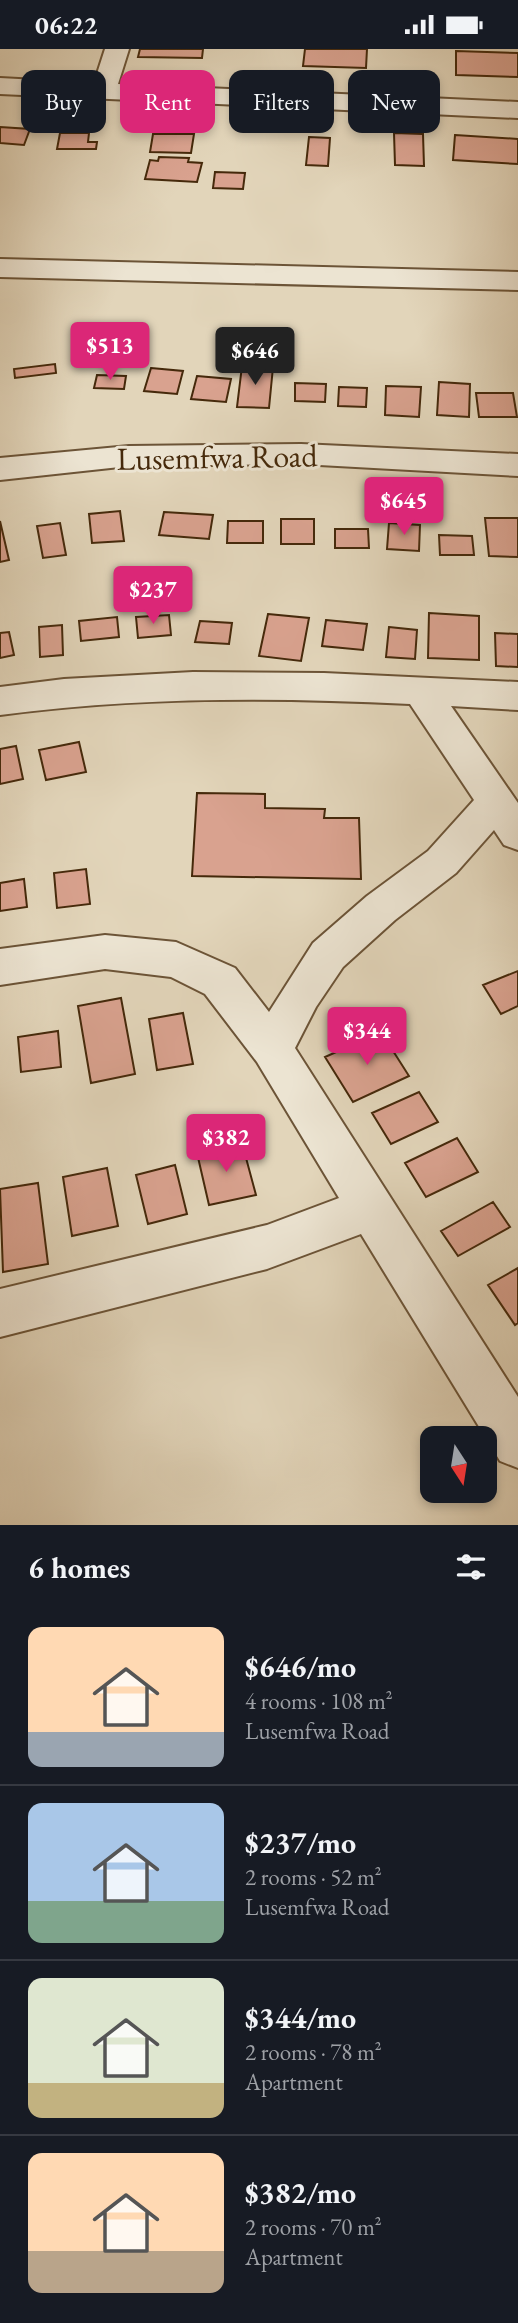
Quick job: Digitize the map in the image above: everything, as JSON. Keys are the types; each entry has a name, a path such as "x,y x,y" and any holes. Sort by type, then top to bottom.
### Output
{"street":[{"path":"106,84 117,49"},
{"path":"0,86 21,87"},
{"path":"106,93 518,110"},
{"path":"0,268 518,281"},
{"name":"Lusemfwa Road","path":"0,469 129,456 301,454 518,465"},
{"path":"0,701 38,695 157,688 518,696"},
{"path":"272,1049 301,994 328,954 381,908 506,819 421,692"},
{"path":"0,967 105,952 176,960 220,981 272,1049 369,1209 518,1443"},
{"path":"0,1313 267,1247 369,1209"}],"building":[{"path":"140,49 203,49 202,58 138,57"},
{"path":"305,49 367,49 366,68 303,66"},
{"path":"456,51 518,53 518,77 456,75"},
{"path":"0,127 21,128 21,133 28,133 24,145 0,143"},
{"path":"60,133 89,133 88,142 97,142 96,149 57,149"},
{"path":"394,133 423,134 424,166 395,165"},
{"path":"153,134 194,134 191,153 150,152"},
{"path":"455,135 518,139 518,164 453,160"},
{"path":"309,137 330,138 328,166 306,165"},
{"path":"159,157 189,158 188,162 202,163 197,182 145,179 150,160 158,161"},
{"path":"215,172 245,173 243,189 213,188"},
{"path":"55,364 56,373 15,378 14,369"},
{"path":"242,366 273,367 269,408 237,407"},
{"path":"151,368 183,371 177,394 144,391"},
{"path":"97,375 126,376 124,389 94,388"},
{"path":"197,376 231,379 226,402 191,399"},
{"path":"439,382 470,384 469,417 437,415"},
{"path":"295,383 326,384 325,402 295,401"},
{"path":"386,386 421,387 419,417 385,415"},
{"path":"339,387 367,388 366,407 338,406"},
{"path":"476,393 513,393 517,417 479,417"},
{"path":"120,511 124,541 92,543 89,514"},
{"path":"164,512 213,515 209,539 159,535"},
{"path":"485,518 518,518 518,557 489,556"},
{"path":"281,519 314,519 314,544 281,544"},
{"path":"0,521 9,560 0,562"},
{"path":"228,521 263,521 263,543 227,543"},
{"path":"60,523 66,555 43,558 37,526"},
{"path":"389,523 420,525 419,551 387,549"},
{"path":"335,529 368,529 369,548 335,548"},
{"path":"439,535 472,536 474,555 440,555"},
{"path":"429,613 479,616 479,660 428,658"},
{"path":"268,614 309,618 301,661 259,656"},
{"path":"169,615 171,635 138,638 136,617"},
{"path":"117,617 119,637 81,641 79,621"},
{"path":"326,620 367,624 363,650 322,646"},
{"path":"200,621 232,623 229,644 195,642"},
{"path":"62,625 63,655 40,657 39,627"},
{"path":"389,627 417,630 415,659 386,657"},
{"path":"9,632 14,655 0,658 0,633"},
{"path":"495,633 518,634 518,667 496,666"},
{"path":"79,742 86,772 46,780 39,750"},
{"path":"16,746 23,779 0,784 0,749"},
{"path":"197,793 265,794 265,808 325,809 324,818 359,818 361,879 192,876"},
{"path":"86,869 90,904 57,908 54,873"},
{"path":"24,879 27,907 0,911 0,883"},
{"path":"518,971 518,1006 501,1014 483,985"},
{"path":"121,998 135,1074 91,1083 78,1006"},
{"path":"183,1013 193,1064 157,1070 149,1019"},
{"path":"58,1031 61,1067 21,1072 18,1037"},
{"path":"381,1032 409,1076 353,1102 325,1057"},
{"path":"419,1092 438,1122 391,1144 372,1113"},
{"path":"457,1138 478,1172 426,1197 405,1163"},
{"path":"242,1143 256,1195 209,1205 197,1153"},
{"path":"175,1165 187,1214 148,1224 136,1175"},
{"path":"107,1168 118,1226 72,1236 63,1177"},
{"path":"38,1183 48,1264 3,1272 0,1189"},
{"path":"493,1202 510,1227 458,1256 441,1231"},
{"path":"518,1268 518,1323 515,1325 488,1285"}]}
